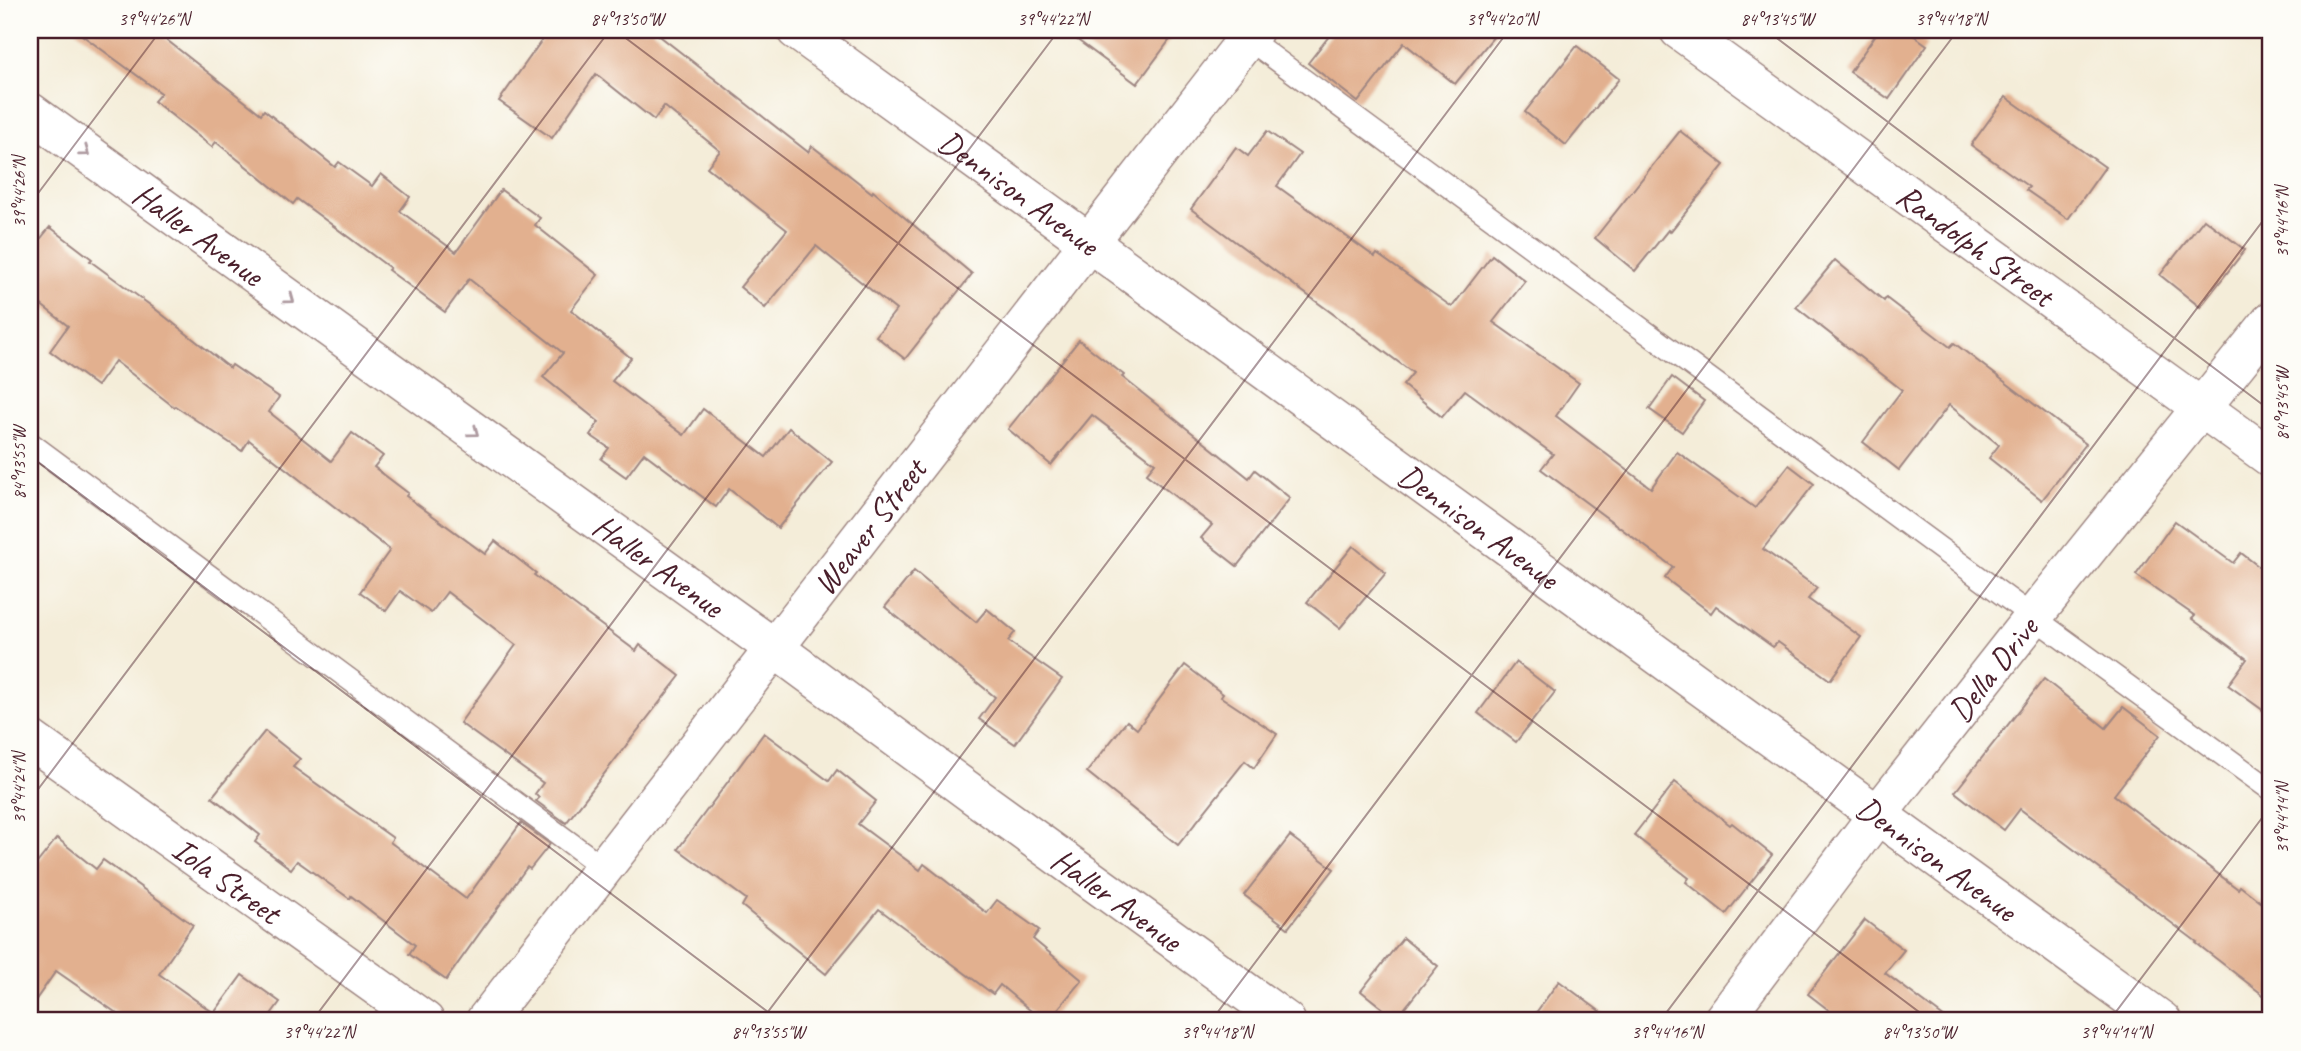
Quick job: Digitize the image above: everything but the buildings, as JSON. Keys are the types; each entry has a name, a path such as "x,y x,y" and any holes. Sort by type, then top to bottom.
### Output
{"street":[{"name":"Dennison Avenue","path":"796,30 2162,1021"},
{"name":"Randolph Street","path":"1679,30 2271,458"},
{"name":"Weaver Street","path":"485,1021 1250,34"},
{"name":"Haller Avenue","path":"30,112 1286,1021"},
{"name":"Della Drive","path":"1722,1021 1878,814 2032,617 2271,321"},
{"name":"Iola Street","path":"30,738 425,1021"}],"lane":[{"path":"1250,34 2032,617 2271,790"},
{"path":"30,443 604,868"}]}
